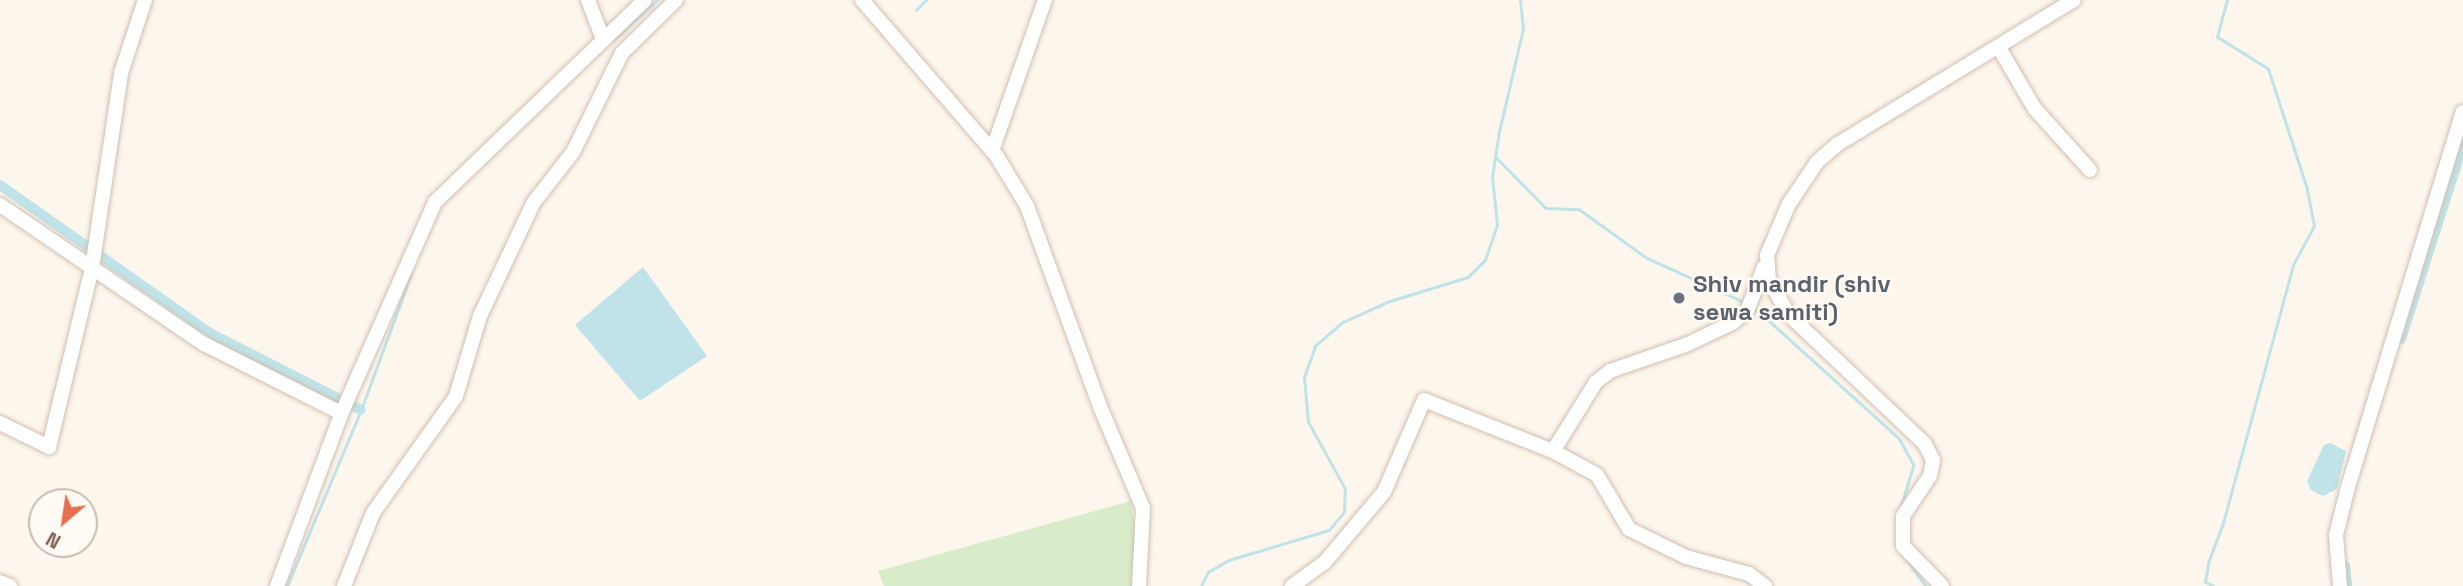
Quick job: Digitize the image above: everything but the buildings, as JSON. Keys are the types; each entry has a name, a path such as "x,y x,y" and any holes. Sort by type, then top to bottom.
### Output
{"street":[{"path":"0,423 49,447 92,267 121,73 145,0"},
{"path":"589,0 603,39"},
{"path":"277,586 342,412 435,202 645,0"},
{"path":"344,586 373,513 456,396 480,316 534,202 573,152 622,53 676,0"},
{"path":"862,0 992,151 1027,206 1101,409 1143,508 1139,586"},
{"path":"992,151 1045,0"},
{"path":"1553,451 1596,382 1610,371 1688,344 1747,312 1757,293 1767,256 1789,204 1817,162 1838,144 2074,0"},
{"path":"1999,48 2035,109 2090,170"},
{"path":"2340,586 2336,535 2348,487 2463,112"},
{"path":"0,205 214,350 342,412"},
{"path":"1767,256 1769,281 1789,315 1925,444 1933,460 1930,476 1903,516 1903,546 1942,586"},
{"path":"1292,586 1325,562 1384,492 1424,400 1553,451 1597,475 1629,529 1686,557 1749,574 1765,586"},
{"path":"0,582 10,586"}],"green space":[{"path":"1131,501 1136,534 1132,586 884,586 878,571"}],"water":[{"path":"643,267 707,356 640,401 575,325"},
{"path":"2330,443 2346,451 2337,489 2323,496 2311,490 2307,481 2324,445"}],"waterway":[{"path":"614,40 657,0"},
{"path":"916,10 926,0"},
{"path":"1201,586 1208,572 1229,560 1329,530 1344,512 1345,489 1308,422 1304,377 1315,346 1343,322 1390,301 1468,277 1485,260 1497,225 1492,177 1499,132 1523,29 1520,0"},
{"path":"2213,586 2205,582 2209,560 2223,523 2293,265 2314,226 2307,189 2268,69 2217,37 2227,0"},
{"path":"2401,339 2463,145"},
{"path":"1496,157 1546,208 1579,209 1647,258 1746,303"},
{"path":"0,185 210,333 361,410"},
{"path":"287,586 361,410 411,274"},
{"path":"1755,308 1899,438 1914,465 1901,508"},
{"path":"1907,560 1926,586"},
{"path":"2345,566 2347,586"}],"place":[{"name":"Shiv mandir (shiv sewa samiti)","path":"1679,298"}]}
